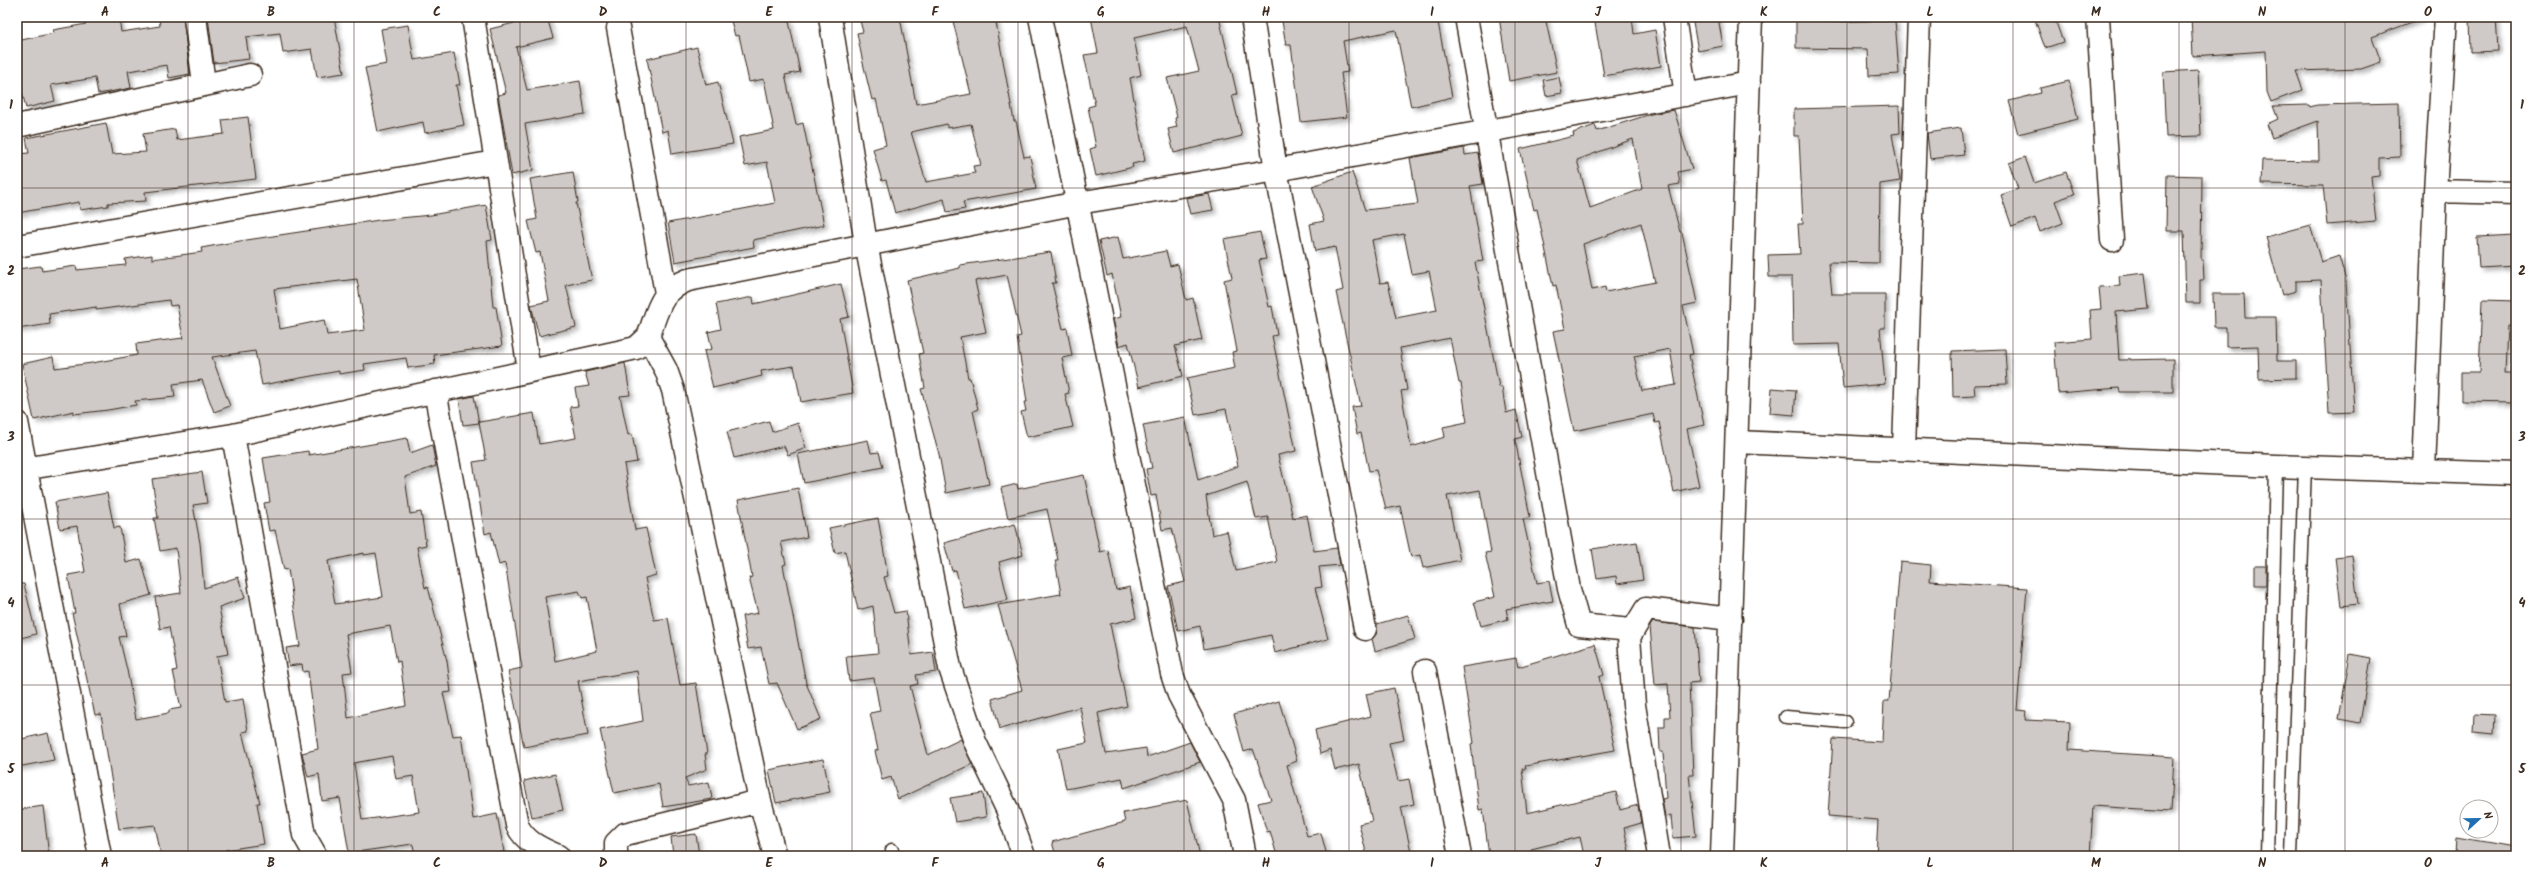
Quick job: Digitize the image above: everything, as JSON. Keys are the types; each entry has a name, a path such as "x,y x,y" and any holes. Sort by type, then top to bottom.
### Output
{"street":[{"path":"195,17 204,83"},
{"path":"473,17 529,370"},
{"path":"830,17 866,244 950,668 975,742 1007,809 1024,856"},
{"path":"1040,17 1172,674 1179,695 1234,800 1245,856"},
{"path":"1252,17 1276,170 1365,629"},
{"path":"1466,17 1569,589 1579,625 1631,630"},
{"path":"1674,17 1686,95"},
{"path":"1722,856 1751,17"},
{"path":"1904,449 1919,17"},
{"path":"2098,17 2112,240"},
{"path":"2424,471 2435,191 2446,17"},
{"path":"618,28 666,293"},
{"path":"17,126 204,83 250,75"},
{"path":"21,470 233,435 435,390 636,348 648,337 666,293 676,285 688,280 1078,203 1276,170 1749,83"},
{"path":"17,246 495,162"},
{"path":"2435,191 2516,193"},
{"path":"648,337 666,370 672,390 760,801 776,856"},
{"path":"435,390 517,825 527,839 543,850 558,856"},
{"path":"17,422 21,470 100,856"},
{"path":"233,435 304,835 316,856"},
{"path":"1737,442 2276,466 2516,474"},
{"path":"1659,856 1634,705 1629,637 1631,630 1646,609 1731,619"},
{"path":"1425,671 1460,856"},
{"path":"616,856 616,843 625,834 760,801"}],"lane":[{"path":"2267,856 2276,466"},
{"path":"2291,856 2305,467"},
{"path":"1786,718 1845,722"}],"building":[{"path":"85,17 119,17 121,32 160,26 159,17 183,17 190,74 169,78 167,65 128,71 131,88 98,94 95,78 51,85 55,101 26,108 17,72 17,41 54,33 53,30 86,24"},
{"path":"208,17 334,17 344,73 317,77 312,49 283,53 280,33 246,37 249,59 214,63"},
{"path":"538,17 547,17 553,38 516,47 527,90 580,81 585,114 525,124 533,170 512,175 498,95 506,93 490,29"},
{"path":"730,17 788,17 800,72 785,75 796,125 803,123 824,225 753,240 754,247 675,262 668,223 775,203 767,162 745,166 739,137 774,130 764,79 749,82 739,35 735,36"},
{"path":"859,17 900,17 916,104 971,94 952,17 995,17 1014,121 1016,121 1024,157 1030,156 1036,189 963,202 965,209 947,212 944,199 895,213 886,180 882,181 873,149 886,145 876,99 872,100 863,63 857,33 863,32","holes":["947,124 947,128 971,124 981,165 973,166 975,173 926,182 911,132"]},
{"path":"1091,17 1219,17 1237,94 1232,95 1242,136 1174,153 1168,129 1177,127 1175,118 1177,117 1167,78 1199,71 1187,26 1134,38 1141,75 1130,78 1145,161 1132,164 1133,167 1096,176 1090,149 1096,147 1088,107 1095,105 1084,55 1098,53"},
{"path":"1303,17 1437,17 1452,97 1411,107 1396,30 1343,41 1348,72 1341,73 1347,117 1301,122 1291,45 1286,45 1282,21"},
{"path":"1499,17 1545,17 1557,72 1509,81"},
{"path":"1594,17 1632,17 1634,34 1655,30 1661,66 1604,76"},
{"path":"1692,17 1718,17 1723,46 1698,51"},
{"path":"2034,17 2054,17 2063,42 2045,48"},
{"path":"2191,17 2420,17 2420,19 2372,37 2381,62 2361,69 2296,71 2303,90 2271,102 2267,92 2266,51 2193,56"},
{"path":"2470,17 2496,17 2498,51 2471,52"},
{"path":"1796,20 1831,20 1831,22 1895,20 1899,74 1869,76 1868,49 1796,48"},
{"path":"408,25 414,60 454,53 460,85 456,85 464,125 425,133 423,122 378,132 365,68 387,64 381,29"},
{"path":"697,47 706,85 718,82 733,144 672,154 668,130 662,132 647,59"},
{"path":"2198,70 2201,136 2166,137 2163,72"},
{"path":"1559,77 1562,93 1546,96 1543,80"},
{"path":"2069,81 2078,119 2018,134 2009,101 2041,93 2040,88"},
{"path":"2399,103 2400,157 2379,158 2379,176 2371,177 2376,221 2327,225 2323,185 2261,184 2262,160 2319,161 2318,121 2272,138 2267,124 2278,119 2273,106 2309,105 2310,107 2317,105"},
{"path":"1899,106 1900,133 1892,134 1900,181 1880,184 1879,263 1829,262 1832,294 1885,294 1885,328 1880,328 1885,384 1843,388 1839,344 1793,345 1792,277 1769,277 1768,255 1800,254 1798,224 1803,224 1799,136 1794,136 1794,109"},
{"path":"1674,110 1692,169 1678,172 1680,184 1668,186 1680,232 1682,232 1697,303 1683,306 1693,354 1689,355 1704,425 1687,429 1699,486 1674,492 1659,422 1655,423 1653,414 1574,431 1553,331 1565,329 1556,285 1553,286 1537,209 1534,210 1520,149 1574,136 1573,133 1595,125 1597,131 1651,114","holes":["1633,139 1642,189 1590,208 1577,160","1641,223 1655,282 1606,292 1605,287 1592,290 1583,244","1670,349 1676,385 1642,391 1634,356"]},
{"path":"248,117 256,179 145,192 146,201 108,203 108,206 80,210 79,202 17,213 17,154 29,153 26,138 106,123 112,154 146,152 143,134 175,129 177,140 224,134 222,120"},
{"path":"1961,128 1964,155 1930,159 1927,133"},
{"path":"1464,148 1465,155 1478,153 1483,184 1470,186 1483,261 1475,262 1499,387 1502,387 1506,413 1516,410 1522,437 1515,439 1530,517 1523,519 1537,583 1549,581 1553,601 1506,609 1508,619 1481,626 1474,602 1495,597 1485,553 1491,552 1480,490 1447,496 1460,560 1423,568 1420,555 1411,557 1400,506 1386,509 1376,470 1369,471 1361,433 1357,434 1352,407 1361,406 1336,292 1343,290 1335,247 1315,251 1310,224 1324,221 1312,186 1352,172 1365,210 1418,204 1410,158","holes":["1404,234 1412,274 1429,271 1437,310 1396,318 1388,282 1380,283 1372,240","1450,338 1459,383 1461,383 1467,422 1443,427 1445,437 1411,447 1401,391 1407,390 1400,348"]},
{"path":"2025,157 2034,183 2066,172 2074,194 2055,201 2063,223 2040,232 2035,218 2012,227 2001,195 2018,189 2009,163"},
{"path":"573,172 578,202 576,203 592,280 566,285 576,327 539,336 531,305 549,301 540,252 536,253 528,221 537,219 530,179"},
{"path":"2167,175 2202,176 2201,260 2203,260 2204,280 2200,280 2200,303 2186,303 2184,231 2166,231"},
{"path":"1209,194 1213,210 1190,214 1186,198"},
{"path":"486,205 492,240 487,241 493,307 496,307 502,346 434,355 435,364 408,368 406,358 364,364 365,370 339,374 339,371 262,385 255,351 212,357 230,406 214,412 202,380 173,384 175,397 135,401 136,405 74,414 74,411 34,420 22,364 53,357 55,368 92,363 137,355 136,344 183,338 177,305 170,306 169,300 96,310 96,307 49,314 50,324 17,329 17,269 41,266 42,271 76,266 77,270 126,265 125,259 152,255 152,259 202,252 201,248 240,241 379,220 431,215","holes":["357,279 365,330 327,335 324,320 280,329 274,289"]},
{"path":"2310,225 2321,262 2339,256 2346,281 2354,412 2329,413 2321,280 2296,281 2296,291 2282,295 2266,237"},
{"path":"1260,232 1266,259 1259,260 1269,307 1272,306 1277,335 1272,336 1296,451 1278,455 1293,518 1307,515 1314,551 1337,548 1340,565 1319,567 1322,587 1315,588 1328,639 1275,653 1271,635 1204,649 1200,626 1178,631 1168,586 1185,582 1172,528 1162,530 1156,495 1151,496 1146,469 1152,468 1143,425 1185,417 1198,480 1238,466 1226,409 1195,415 1187,378 1235,368 1232,352 1237,351 1224,280 1232,278 1224,239","holes":["1247,482 1256,519 1268,517 1277,562 1236,571 1227,531 1212,535 1206,496"]},
{"path":"2516,235 2516,266 2479,268 2477,237"},
{"path":"1118,237 1123,259 1166,251 1170,266 1178,264 1186,300 1193,298 1202,340 1175,346 1183,376 1139,387 1128,343 1119,346 1113,319 1121,317 1112,274 1107,276 1099,241"},
{"path":"1051,252 1056,283 1052,283 1063,329 1067,328 1072,356 1062,358 1069,393 1065,394 1073,427 1027,437 1021,412 1026,411 1024,402 1027,402 1017,337 1021,336 1007,275 975,281 986,332 960,337 968,378 970,378 978,409 973,411 989,484 946,493 939,454 921,389 925,388 919,354 923,353 907,280 960,268 960,265"},
{"path":"2145,273 2149,309 2116,312 2119,360 2173,359 2173,392 2120,392 2119,388 2058,393 2054,342 2092,339 2090,310 2101,309 2099,287 2120,286 2119,276"},
{"path":"841,284 849,317 840,319 853,393 801,402 794,366 761,371 762,376 713,388 704,351 712,349 708,332 721,329 716,304 753,297 754,304"},
{"path":"2213,294 2244,294 2245,317 2276,317 2277,361 2296,361 2296,378 2259,379 2258,346 2226,347 2226,327 2214,327"},
{"path":"2482,300 2516,301 2516,326 2507,326 2505,373 2516,373 2516,402 2461,401 2461,372 2479,372"},
{"path":"2005,349 2007,384 1974,385 1975,396 1953,397 1952,351"},
{"path":"625,363 630,395 620,396 628,435 632,434 637,462 624,464 635,530 646,528 656,575 645,578 654,620 668,618 680,685 696,683 707,754 705,754 707,769 685,778 688,786 709,782 712,799 663,807 659,784 614,793 600,730 643,721 637,671 578,681 588,735 524,747 508,671 522,668 505,563 499,565 491,532 485,534 473,462 486,460 479,422 534,413 539,444 576,438 570,407 578,406 575,388 589,386 585,372","holes":["579,591 582,598 587,597 597,651 555,661 545,597"]},
{"path":"1772,388 1796,390 1794,415 1770,413"},
{"path":"474,396 479,423 463,425 459,399"},
{"path":"769,421 772,432 798,423 806,448 788,455 784,446 734,458 727,432"},
{"path":"407,438 410,453 432,445 436,466 405,477 410,514 421,512 426,545 417,547 425,588 428,587 447,661 451,692 443,693 453,736 461,735 473,819 497,814 504,852 479,856 415,856 413,844 349,853 340,798 322,801 319,774 308,777 302,753 318,749 308,671 303,672 302,664 289,666 286,648 300,646 288,569 284,570 275,530 269,531 264,503 270,502 263,458 308,451 309,455","holes":["364,553 364,555 376,553 383,597 335,604 328,561","390,626 397,662 400,661 406,706 348,718 343,673 352,672 346,634","392,756 396,779 413,776 419,812 362,820 354,763"]},
{"path":"868,440 871,453 879,452 883,467 804,483 798,454"},
{"path":"202,472 207,503 193,505 200,543 204,588 238,577 245,598 219,607 228,654 217,656 225,702 243,699 248,731 242,732 260,803 257,803 264,844 225,850 225,856 161,856 155,825 119,829 101,714 95,715 72,613 75,613 68,575 85,572 77,526 60,529 55,502 107,493 114,528 120,527 126,563 141,559 151,595 120,604 126,636 119,637 136,719 169,713 169,710 181,708 173,671 177,670 169,627 160,629 155,597 181,593 176,548 160,551 154,518 158,518 152,479"},
{"path":"1084,475 1100,552 1108,550 1116,590 1130,587 1136,618 1110,624 1127,706 1098,713 1106,754 1146,748 1147,757 1190,742 1200,762 1124,788 1122,778 1066,789 1058,749 1087,743 1080,707 1000,729 992,699 1022,690 998,605 1061,594 1055,560 1058,560 1047,509 1008,518 1001,488 1017,484 1018,489"},
{"path":"798,488 807,537 781,542 786,564 783,565 806,683 821,719 797,729 777,683 769,684 761,647 748,649 742,616 758,613 749,578 752,577 738,500"},
{"path":"878,518 888,576 884,577 894,613 906,611 911,655 933,652 936,672 916,675 918,684 910,686 928,755 961,739 972,764 898,799 891,777 882,780 875,751 878,750 870,713 880,711 874,678 849,681 846,656 878,653 873,606 858,610 845,551 835,553 829,528"},
{"path":"1015,524 1023,555 999,562 1008,600 965,609 956,570 952,571 944,543"},
{"path":"1637,542 1643,580 1617,584 1616,576 1597,579 1592,549"},
{"path":"2352,555 2358,604 2341,606 2335,557"},
{"path":"1900,562 1931,565 1930,581 2027,588 2017,710 2026,711 2025,720 2070,722 2069,750 2174,757 2171,811 2093,806 2090,856 1876,856 1878,820 1828,816 1833,739 1882,742 1884,701 1889,701"},
{"path":"2255,566 2266,566 2266,585 2255,585"},
{"path":"17,584 24,584 36,634 17,639"},
{"path":"1408,615 1415,639 1375,651 1372,639 1377,633 1377,624"},
{"path":"1653,622 1695,627 1699,682 1689,683 1693,775 1689,775 1696,836 1673,838 1671,815 1665,817 1662,799 1666,798 1663,752 1660,752 1659,727 1665,727 1665,717 1670,717 1668,684 1655,685 1650,626"},
{"path":"1595,644 1604,675 1599,677 1615,750 1525,766 1526,769 1522,769 1527,813 1616,792 1620,810 1638,805 1641,823 1624,828 1630,856 1584,856 1580,837 1531,849 1532,856 1489,856 1483,809 1479,810 1471,744 1474,743 1462,667 1516,658 1518,667"},
{"path":"2350,654 2371,658 2360,723 2339,719"},
{"path":"1394,688 1404,740 1389,743 1398,781 1409,779 1414,804 1401,807 1412,856 1367,856 1359,824 1372,821 1359,764 1335,770 1330,750 1320,754 1315,730 1371,716 1366,694"},
{"path":"1279,701 1297,761 1287,765 1307,836 1321,833 1327,856 1277,856 1270,831 1267,832 1258,803 1271,800 1253,749 1244,752 1234,714"},
{"path":"2474,714 2495,715 2494,735 2473,733"},
{"path":"48,733 54,760 17,767 17,740"},
{"path":"823,759 830,792 776,803 769,770"},
{"path":"555,774 563,810 532,817 524,781"},
{"path":"983,793 986,817 955,822 950,798"},
{"path":"1187,800 1200,856 1056,856 1052,842 1125,822 1123,813"},
{"path":"43,806 49,856 17,856 17,810"},
{"path":"696,834 699,856 673,856 671,837"},
{"path":"2456,837 2459,838 2459,839 2468,839 2515,847 2514,856 2455,856"}]}
